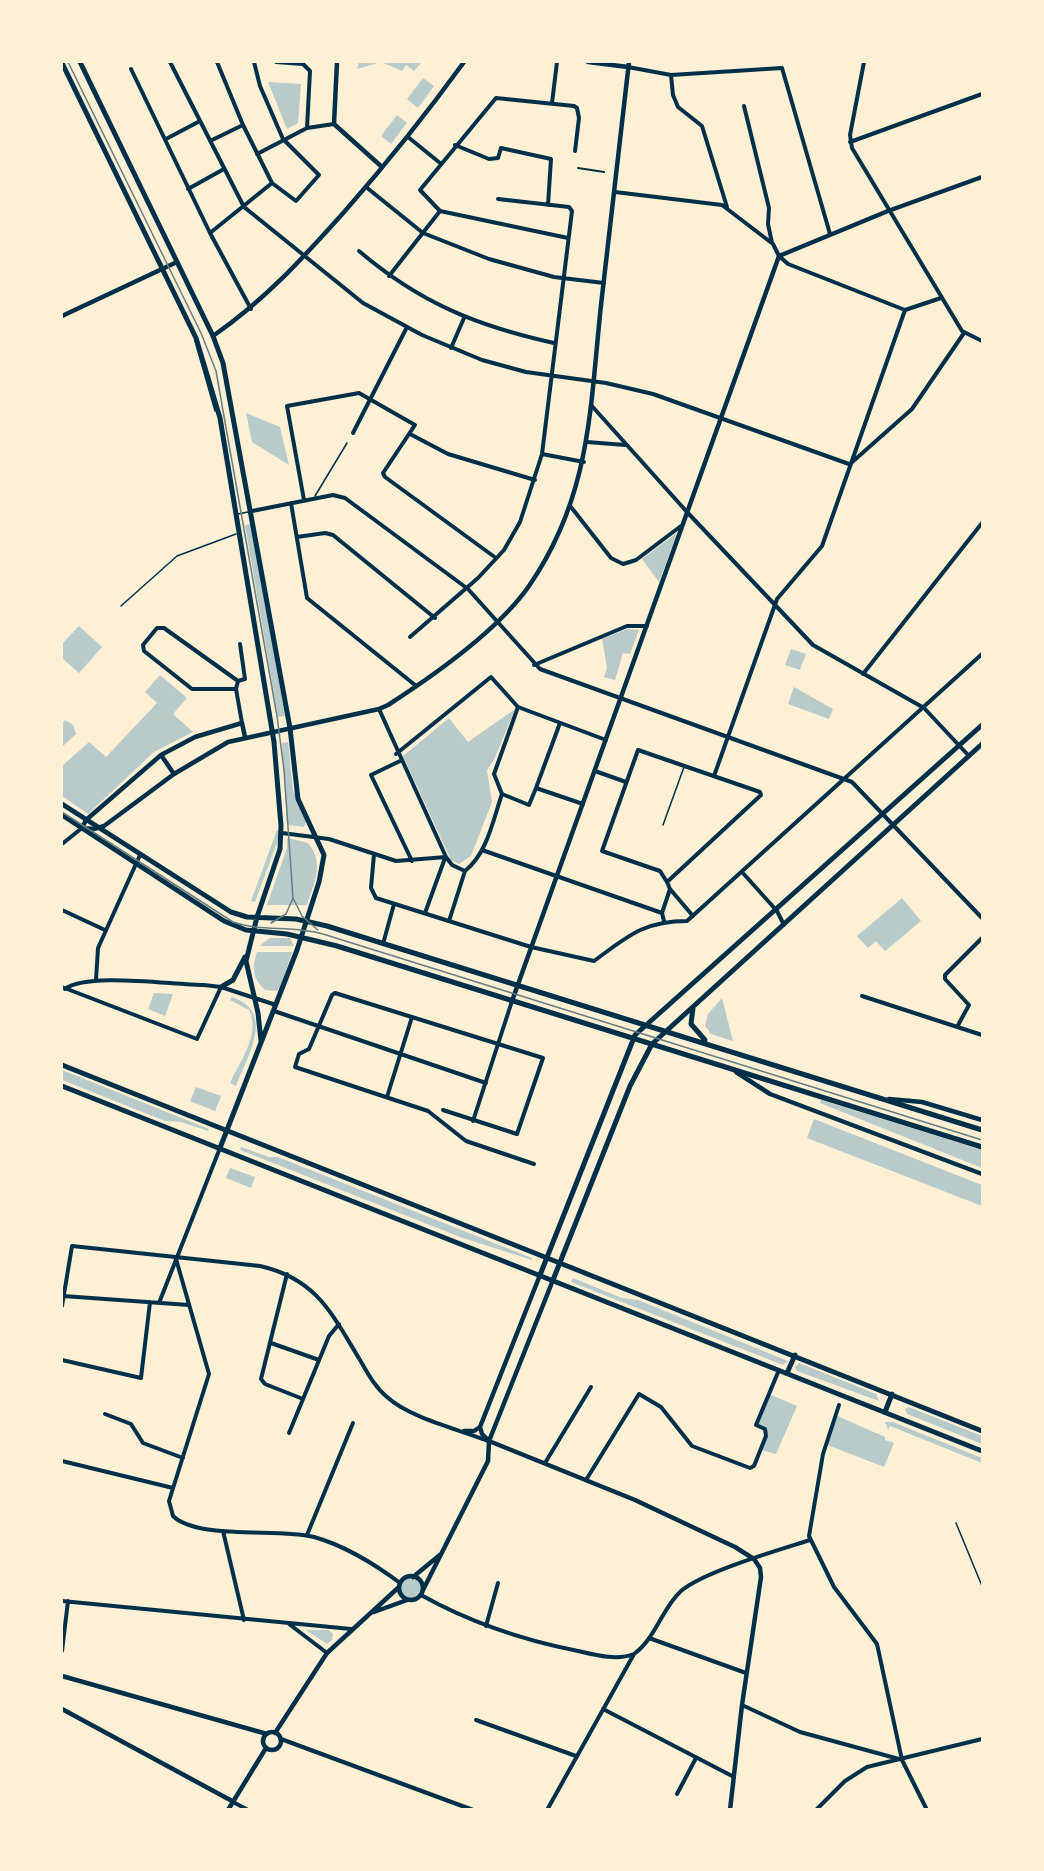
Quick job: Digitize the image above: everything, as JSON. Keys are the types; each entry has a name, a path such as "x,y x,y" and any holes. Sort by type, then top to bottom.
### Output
{"main road":[{"path":"81,62 213,336 228,381 290,728 298,799 317,836 324,861 302,937 220,1148"},
{"path":"62,63 196,338 220,418 237,514 272,731 282,832 280,849 248,950 233,980 221,987"},
{"path":"540,1275 633,1038 982,725"},
{"path":"553,1280 630,1086 643,1056 652,1044 982,744"},
{"path":"62,804 231,912 257,917 307,921 645,1026 712,1044 982,1130"},
{"path":"62,815 227,922 253,932 302,937 982,1147"},
{"path":"248,950 247,970 255,997 261,1046"},
{"path":"693,1008 691,1019 694,1030 712,1044"},
{"path":"62,1065 547,1256 982,1431"},
{"path":"62,1086 982,1451"},
{"path":"788,1373 795,1355"},
{"path":"885,1412 892,1394"}],"street":[{"path":"170,62 244,207 353,296 407,327 451,348 503,366 550,377 593,382 652,394 849,464"},
{"path":"217,62 243,125 272,183 296,201 319,175 284,139 260,86 254,62"},
{"path":"276,62 303,64 310,71 307,128"},
{"path":"334,124 337,62"},
{"path":"213,336 251,309 305,256 408,137 464,62"},
{"path":"552,103 557,62"},
{"path":"588,62 628,64 671,75 782,68 830,234"},
{"path":"864,62 850,142 888,211 964,333 982,341"},
{"path":"82,828 98,828 174,774 228,742 379,709 416,685 499,621 538,572 571,507 584,462 628,64"},
{"path":"131,69 188,189 251,309"},
{"path":"671,75 675,102 685,114 702,126 727,207"},
{"path":"850,142 982,94"},
{"path":"568,238 440,211 420,190 496,98 552,103 577,108 579,118 575,152"},
{"path":"744,106 769,208 768,229 779,256 794,267 832,284 904,310 941,298"},
{"path":"166,139 200,121"},
{"path":"257,154 307,128 334,124"},
{"path":"334,124 382,167"},
{"path":"210,141 243,125"},
{"path":"408,137 440,163"},
{"path":"455,145 489,159 498,158 501,148 551,159 548,205"},
{"path":"578,168 604,172"},
{"path":"188,189 224,169"},
{"path":"473,1121 531,947 779,256 888,211 982,177"},
{"path":"210,233 272,183"},
{"path":"366,187 423,233 489,259 562,278 604,283"},
{"path":"615,192 727,207 773,244"},
{"path":"410,637 468,589 514,534 542,454 571,208 498,200"},
{"path":"389,276 440,211"},
{"path":"359,251 389,276 420,296 464,318 510,334 554,343"},
{"path":"62,316 177,262"},
{"path":"714,776 775,604 822,546 904,310"},
{"path":"451,348 464,318"},
{"path":"353,433 407,327"},
{"path":"849,464 912,409 964,333"},
{"path":"304,500 288,406 359,393 415,425 383,474 385,477 496,558"},
{"path":"591,404 687,512 813,645 924,708 969,756"},
{"path":"410,434 448,454 534,480"},
{"path":"587,442 626,445"},
{"path":"542,454 584,462"},
{"path":"252,511 314,498 338,495 345,498 468,589 499,621 534,665 544,671 845,778 859,787 982,918"},
{"path":"291,503 309,599 416,685"},
{"path":"571,507 611,558 623,564 636,560 683,524"},
{"path":"863,674 982,522"},
{"path":"297,537 325,533 333,535 435,618"},
{"path":"534,665 627,626 646,626"},
{"path":"236,688 192,689 144,651 143,645 157,628 164,628 238,681"},
{"path":"238,681 245,679 240,644"},
{"path":"374,854 372,893 376,898 531,947 594,962 622,939 664,921 687,921 982,654"},
{"path":"396,754 490,677 518,707 606,740"},
{"path":"238,681 236,688 245,737"},
{"path":"449,921 465,871 474,864 482,850 502,795 494,774 518,707"},
{"path":"379,709 396,754 446,857 452,865 465,871"},
{"path":"62,844 82,828 86,820 161,755 220,729 242,723"},
{"path":"502,795 528,804 560,723"},
{"path":"667,882 761,795 760,792 638,750 602,851 660,871 670,889 693,916"},
{"path":"161,755 174,774"},
{"path":"400,761 371,776 412,861"},
{"path":"595,771 626,782"},
{"path":"536,788 583,804"},
{"path":"282,832 317,836 396,861 446,857"},
{"path":"482,850 662,912"},
{"path":"96,980 96,956 105,930 140,855"},
{"path":"426,914 446,857"},
{"path":"742,872 777,910 784,925"},
{"path":"664,921 662,912 670,889"},
{"path":"383,944 394,904"},
{"path":"62,910 105,930"},
{"path":"957,1027 969,1005 945,979 945,975 982,938"},
{"path":"63,988 78,982 96,980 221,987 276,1005"},
{"path":"63,988 197,1039 221,987"},
{"path":"442,1110 516,1135 519,1133 543,1058 333,993 316,1027 309,1049 299,1054 295,1067 428,1111 466,1141 534,1164"},
{"path":"862,996 982,1035"},
{"path":"274,1011 486,1083"},
{"path":"387,1097 412,1017"},
{"path":"731,1069 770,1094 982,1174"},
{"path":"884,1099 922,1102 982,1120"},
{"path":"159,1303 220,1148"},
{"path":"62,1306 63,1286 72,1246 260,1266 287,1274 317,1294 339,1324 374,1384 386,1397 406,1410 545,1463 662,1512 754,1559 762,1577 746,1673 730,1809"},
{"path":"176,1258 209,1374 173,1488 170,1511 177,1521 223,1531 307,1535 343,1549 399,1585 401,1595 407,1600"},
{"path":"287,1274 262,1381 303,1399"},
{"path":"464,1431 474,1431 480,1426 540,1275"},
{"path":"490,1457 489,1441 553,1280"},
{"path":"63,1296 189,1305"},
{"path":"62,1360 141,1378 150,1302"},
{"path":"289,1432 329,1336 339,1324"},
{"path":"271,1343 319,1360"},
{"path":"586,1480 639,1394 662,1407 692,1446 750,1468 754,1466 766,1436 765,1429 756,1425 779,1370"},
{"path":"545,1463 591,1387"},
{"path":"839,1404 823,1454 809,1532 810,1540 834,1587 877,1644 902,1760 927,1809"},
{"path":"105,1414 131,1424 139,1439 147,1445 183,1458"},
{"path":"307,1535 353,1424"},
{"path":"480,1426 482,1434 489,1441"},
{"path":"369,1615 407,1600 414,1600 422,1592 490,1457 496,1449 504,1447"},
{"path":"62,1461 173,1488"},
{"path":"223,1531 244,1620"},
{"path":"547,1809 634,1653 649,1638 684,1589 754,1559 810,1540"},
{"path":"62,1676 267,1734 275,1733 327,1653 405,1578 423,1571 445,1550"},
{"path":"412,1577 421,1583 422,1592"},
{"path":"486,1626 498,1583"},
{"path":"422,1592 486,1626 536,1642 621,1657 634,1653"},
{"path":"62,1600 351,1629"},
{"path":"62,1651 68,1601"},
{"path":"289,1624 327,1653"},
{"path":"649,1638 746,1673"},
{"path":"742,1705 807,1734 902,1760"},
{"path":"62,1709 248,1809"},
{"path":"603,1709 734,1777"},
{"path":"476,1720 576,1755"},
{"path":"275,1733 281,1739 473,1809"},
{"path":"228,1809 266,1748 264,1739 267,1734"},
{"path":"816,1809 867,1767 982,1738"},
{"path":"266,1748 277,1749 281,1739"},
{"path":"677,1794 696,1758"}],"lane":[{"path":"314,498 347,443"},
{"path":"237,514 252,511"},
{"path":"121,606 177,556 240,533"},
{"path":"663,825 685,766"},
{"path":"956,1523 982,1586"}],"shaded area":[{"path":"359,62 381,62 357,69"},
{"path":"381,62 422,62 414,71 406,65 402,71"},
{"path":"423,78 434,86 418,108 407,99"},
{"path":"268,82 301,84 298,123 287,129"},
{"path":"397,115 407,123 391,144 381,136"},
{"path":"246,413 280,427 289,465 252,442"},
{"path":"251,524 285,716 278,717 245,525"},
{"path":"677,533 659,582 642,559"},
{"path":"79,626 102,647 79,673 62,658 62,644"},
{"path":"627,629 639,630 630,654 623,653 615,680 604,677 607,668 602,639"},
{"path":"791,649 806,654 800,670 785,665"},
{"path":"160,675 187,698 173,714 193,732 154,752 88,814 62,796 62,766 89,742 106,757 157,703 145,692"},
{"path":"794,687 833,709 829,719 788,704"},
{"path":"515,709 494,760 487,770 492,802 471,856 459,864 451,860 403,756 449,718 468,742"},
{"path":"65,720 73,725 76,734 62,747 62,723"},
{"path":"288,742 293,790 306,822 304,827 287,825 282,743"},
{"path":"277,830 281,832 255,902 251,901"},
{"path":"287,838 308,843 313,850 317,865 315,881 307,905 267,905 287,848"},
{"path":"902,898 921,921 885,951 876,941 868,948 857,936"},
{"path":"270,938 290,938 294,946 259,946"},
{"path":"257,952 292,952 281,986 277,991 265,990 255,977 254,963"},
{"path":"154,993 173,994 165,1016 148,1009"},
{"path":"232,997 245,1004 253,1013 256,1024 252,1048 236,1086 230,1083 251,1038 252,1019 249,1010 230,1000"},
{"path":"722,998 733,1041 711,1034 705,1026 708,1014"},
{"path":"62,1070 209,1129 208,1131 181,1122 165,1121 62,1080"},
{"path":"196,1087 221,1096 215,1111 190,1101"},
{"path":"821,1100 982,1150 982,1168 820,1103"},
{"path":"814,1119 982,1185 982,1206 807,1138"},
{"path":"241,1147 269,1157 278,1157 532,1258 532,1260 460,1237 240,1150"},
{"path":"230,1168 255,1177 251,1188 226,1178"},
{"path":"573,1278 622,1298 638,1300 788,1361 783,1365 571,1282"},
{"path":"799,1363 876,1394 879,1401 797,1371 795,1367"},
{"path":"769,1394 797,1406 776,1454 761,1450 766,1432 756,1425"},
{"path":"909,1407 982,1436 982,1444 907,1414 905,1409"},
{"path":"835,1415 894,1443 884,1467 825,1444"},
{"path":"885,1422 893,1422 982,1458 982,1463 890,1426 888,1430"},
{"path":"411,1576 416,1577 422,1583 422,1593 416,1599 411,1600 406,1599 400,1593 399,1588 400,1583 406,1577"},
{"path":"306,1630 329,1630 333,1634 332,1640 327,1644"}],"tram line":[{"path":"68,62 201,333 216,371 277,716 284,770 293,898 302,916 318,930"},
{"path":"62,812 233,922 255,927 323,934 982,1140"},
{"path":"271,923 286,914 293,898"}]}
